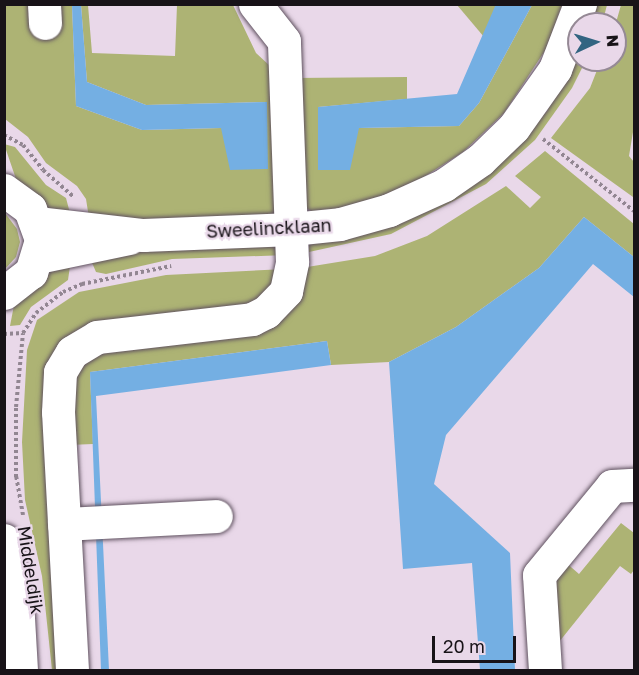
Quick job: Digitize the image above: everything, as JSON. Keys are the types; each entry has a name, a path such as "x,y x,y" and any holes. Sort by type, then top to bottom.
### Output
{"main road":[{"path":"255,4 284,41 292,229"},
{"name":"Sweelincklaan","path":"37,223 142,235 292,229 340,224 389,210 444,185 480,160 514,127 555,69 579,4"},
{"path":"4,190 24,203 37,223 41,240 38,257 26,279 5,293 4,305"},
{"name":"Middeldijk","path":"72,670 85,523 58,402 60,372 72,352 97,337 252,319 266,312 286,291 292,262 292,229"},
{"name":"Sweelincklaan","path":"38,257 142,235"},
{"path":"545,670 539,575 612,486 634,485"},
{"path":"85,523 216,516"},
{"name":"Middeldijk","path":"14,532 21,670"}],"path":[{"path":"543,139 634,211"},
{"path":"4,334 23,333 44,305 82,284"},
{"name":"Middeldijk","path":"14,532 16,407 23,333"}],"green space":[{"path":"5,5 72,5 76,106 142,130 221,128 267,102 146,105 87,82 81,5 88,5 92,53 175,56 177,5 233,5 256,53 283,78 280,215 169,222 89,218 86,199 77,186 46,163 28,137 5,119"},
{"path":"457,5 496,5 484,37"},
{"path":"532,5 562,5 546,49 504,113 463,152 408,187 360,209 313,212 301,205 294,78 407,77 407,99 318,107 359,128 459,126 479,103"},
{"path":"597,5 607,5 605,12 595,12"},
{"path":"621,5 634,5 634,126 629,156 634,162 633,197 551,138 590,88 596,72 627,72 627,12 619,12"},
{"path":"570,72 580,72 572,88 535,140 486,184 391,234 309,252 309,242 363,235 410,219 457,195 507,156 547,111"},
{"path":"4,144 15,147 46,185 66,198 71,217 45,209 16,179"},
{"path":"545,151 634,224 634,257 584,217 539,268 456,327 389,362 331,365 327,341 90,372 93,444 69,445 69,369 84,349 261,323 301,268 375,256 427,236 506,186 530,208 541,197 515,176"},
{"path":"5,213 17,229 20,242 16,257 5,269"},
{"path":"282,244 288,255 172,259 106,274 96,272 90,258 139,250"},
{"path":"71,259 68,280 31,307 20,325 10,326 15,300 50,269"},
{"path":"286,269 272,299 63,350 67,670 52,670 42,576 25,500 22,442 27,350 37,320 79,292 166,275"},
{"path":"621,523 634,533 634,570 631,574 620,566 559,642 552,575 564,561 579,574"}],"water":[{"path":"496,4 532,5 479,103 459,126 359,128 350,170 318,170 318,107 457,94"},
{"path":"72,5 81,5 87,82 146,105 267,102 268,169 230,170 221,128 142,130 76,106"},
{"path":"584,217 634,257 634,297 593,264 446,435 434,484 510,553 515,670 480,670 472,563 403,569 389,362 456,327 539,268"},
{"path":"327,341 331,365 96,396 109,670 101,670 90,372"}]}
